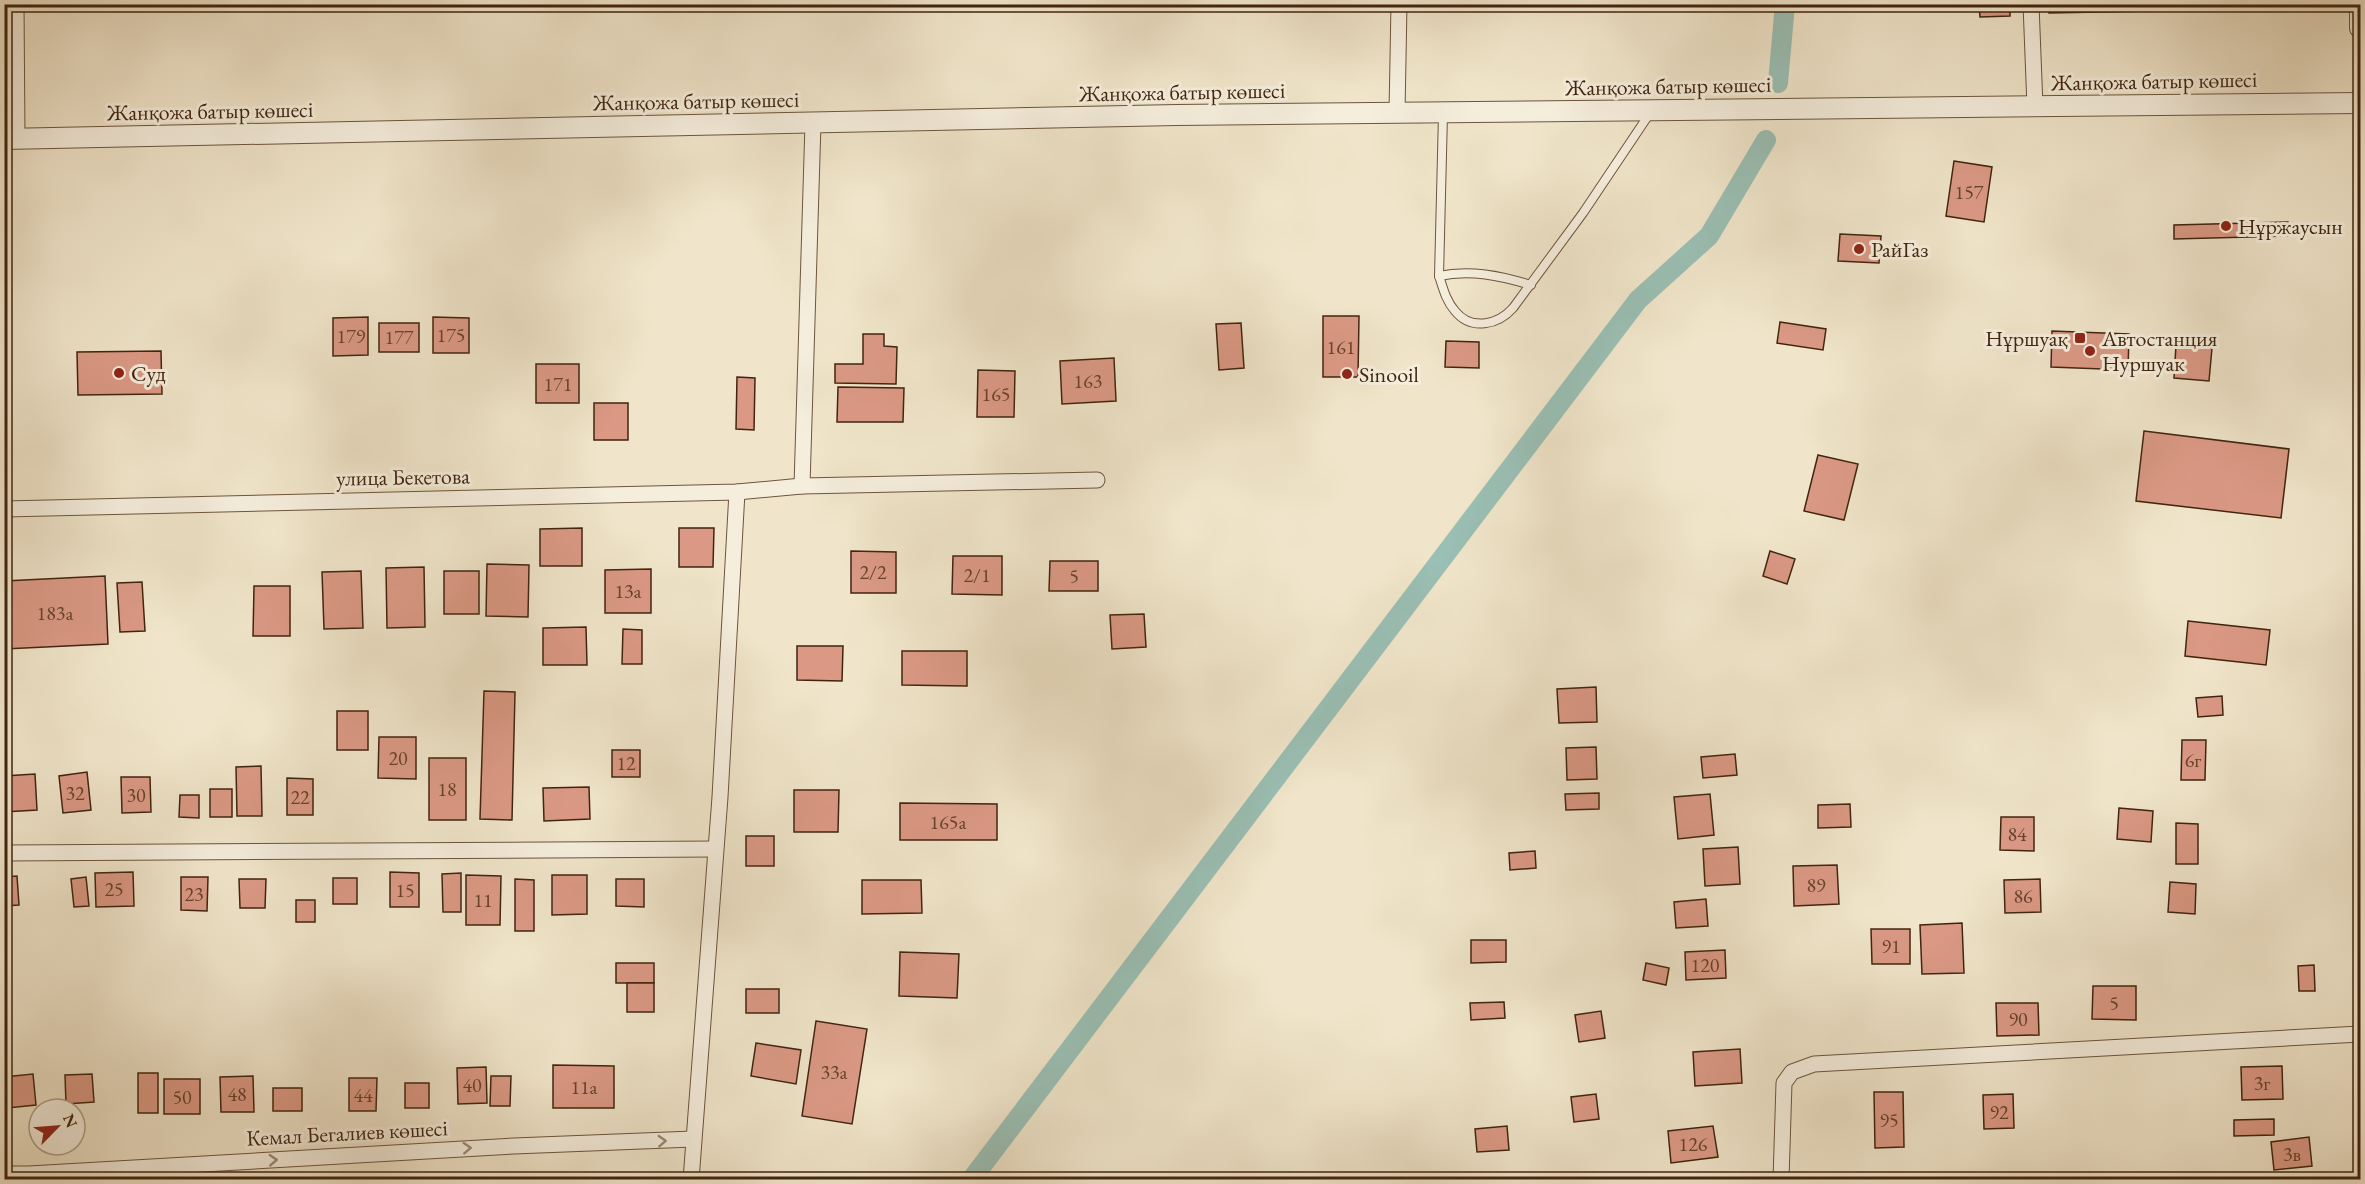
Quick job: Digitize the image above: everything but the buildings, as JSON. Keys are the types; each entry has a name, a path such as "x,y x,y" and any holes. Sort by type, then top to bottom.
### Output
{"street":[{"path":"11,139 16,4"},
{"path":"1397,113 1399,4"},
{"path":"2031,4 2035,106"},
{"path":"2360,4 2361,28"},
{"name":"Жанқожа батыр көшесі","path":"11,139 1443,112 2361,103"},
{"path":"802,486 813,123"},
{"name":"улица Бекетова","path":"4,509 737,492 802,486 1097,480"},
{"path":"691,1179 720,797 737,492"},
{"path":"4,853 716,849"},
{"path":"1781,1179 1784,1083 1792,1072 1814,1064 2361,1034"},
{"name":"Кемал Бегалиев көшесі","path":"4,1174 514,1146 693,1139"}],"lane":[{"path":"1443,112 1439,276 1444,294 1456,313 1471,323 1490,324 1504,318 1531,285 1583,213 1652,110"},
{"path":"1439,276 1457,272 1476,273 1531,285"}],"waterway":[{"path":"1778,83 1785,4"},
{"path":"971,1180 1638,300 1709,236 1766,140"}],"place":[{"name":"Нұржаусын","path":"2226,226"},
{"name":"РайГаз","path":"1859,249"},
{"name":"Нұршуақ","path":"2080,338"},
{"name":"Автостанция Нуршуак","path":"2090,351"},
{"name":"Суд","path":"119,373"},
{"name":"Sinooil","path":"1347,374"}]}
